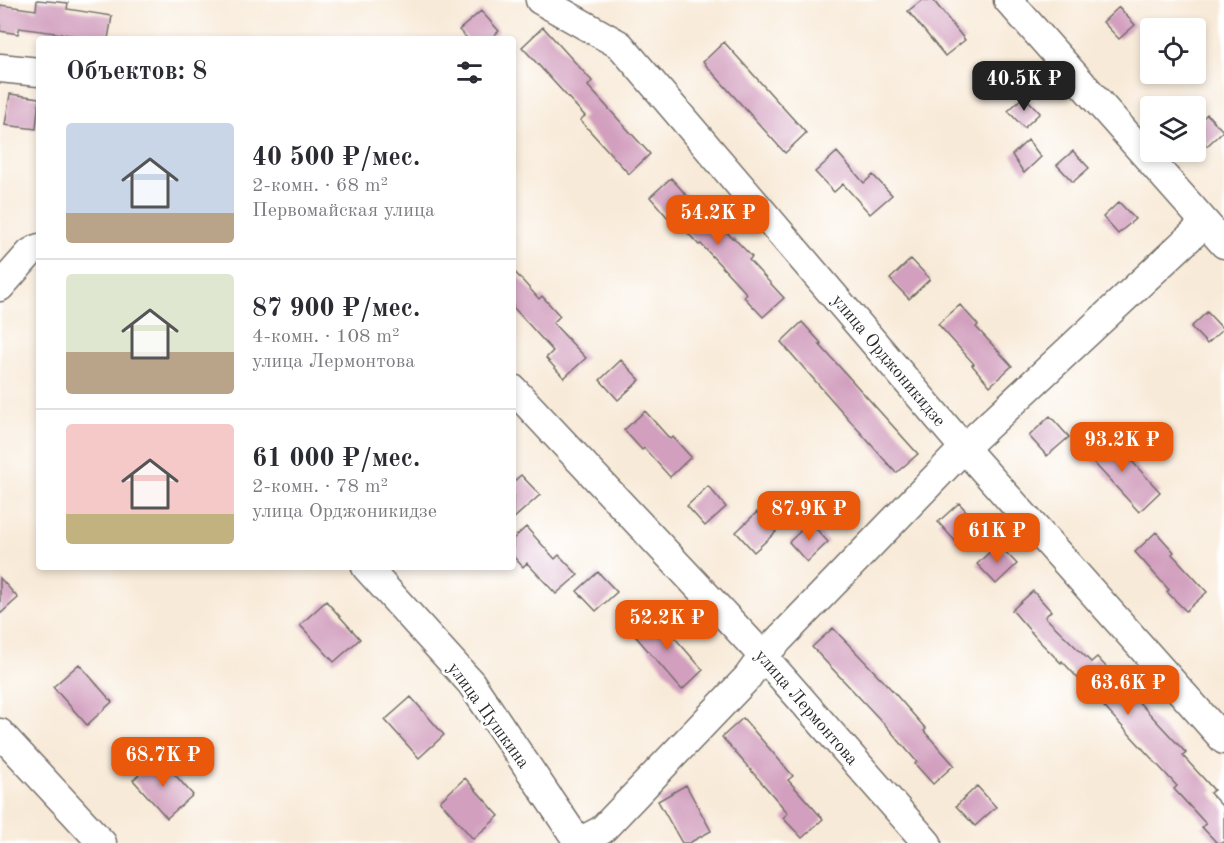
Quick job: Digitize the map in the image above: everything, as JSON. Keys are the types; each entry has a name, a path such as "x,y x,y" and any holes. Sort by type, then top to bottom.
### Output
{"street":[{"name":"улица Орджоникидзе","path":"540,0 620,45 964,448 1224,740"},
{"path":"1008,0 1224,244"},
{"path":"0,68 36,72"},
{"path":"579,843 602,830 747,678 763,656 964,448 1205,223"},
{"path":"0,259 36,251"},
{"path":"0,287 36,251"},
{"name":"улица Лермонтова","path":"516,392 763,656 927,843"},
{"name":"улица Пушкина","path":"369,570 471,683 579,843"},
{"path":"0,732 102,843"}],"building":[{"path":"37,0 68,3 67,9 112,16 109,36 78,36 19,28 18,34 0,31 0,5 36,10"},
{"path":"922,0 933,0 965,40 945,56 908,11"},
{"path":"1119,7 1135,25 1119,39 1103,22"},
{"path":"481,11 499,31 493,36 465,36 459,30"},
{"path":"543,27 592,81 588,86 650,154 629,174 580,120 585,116 522,47"},
{"path":"724,42 806,133 785,153 703,62"},
{"path":"10,94 36,98 36,129 5,125"},
{"path":"1024,96 1040,113 1024,128 1008,111"},
{"path":"1206,115 1223,131 1207,146 1206,145"},
{"path":"1028,140 1041,157 1024,173 1012,155"},
{"path":"1073,151 1089,168 1073,182 1057,165"},
{"path":"837,152 864,183 873,175 892,195 870,214 843,184 834,192 815,172"},
{"path":"671,178 699,209 702,205 752,257 749,260 784,298 763,317 744,297 747,294 701,244 699,245 671,215 668,218 650,197"},
{"path":"1119,202 1135,219 1118,234 1103,217"},
{"path":"911,259 930,279 909,299 890,279"},
{"path":"516,273 539,299 542,296 560,316 553,323 586,358 564,378 546,358 553,351 516,310"},
{"path":"960,305 978,325 976,327 1012,366 990,386 972,365 974,364 938,324"},
{"path":"1207,312 1223,329 1207,344 1191,327"},
{"path":"802,322 918,454 896,473 781,342"},
{"path":"621,360 640,380 618,400 600,380"},
{"path":"645,411 670,439 673,437 691,457 670,477 624,430"},
{"path":"1050,416 1069,437 1047,456 1029,436"},
{"path":"1106,433 1160,492 1139,512 1085,453"},
{"path":"521,475 540,495 516,516 516,479"},
{"path":"708,486 726,507 705,526 687,506"},
{"path":"959,503 977,523 956,542 938,522"},
{"path":"757,512 776,532 754,552 736,532"},
{"path":"810,522 828,542 807,562 789,542"},
{"path":"526,527 555,559 559,555 578,575 556,594 527,563 523,567 516,559 516,536"},
{"path":"1156,532 1174,552 1172,554 1207,592 1186,611 1167,592 1169,590 1135,552"},
{"path":"998,544 1017,564 996,584 977,564"},
{"path":"598,572 617,592 596,611 577,591"},
{"path":"0,578 18,598 0,614"},
{"path":"1033,591 1051,611 1045,617 1091,662 1097,657 1186,753 1183,756 1214,790 1210,793 1224,808 1224,843 1217,843 1202,827 1206,824 1174,789 1177,786 1012,610"},
{"path":"326,601 360,639 334,662 300,625"},
{"path":"652,612 703,670 682,690 631,631"},
{"path":"833,628 890,688 954,765 933,784 888,728 812,647"},
{"path":"79,664 112,702 87,725 53,687"},
{"path":"411,697 444,735 419,758 385,720"},
{"path":"743,718 793,776 788,780 823,819 802,838 783,818 788,813 722,737"},
{"path":"159,757 193,795 167,818 133,780"},
{"path":"465,778 499,816 473,839 440,801"},
{"path":"686,785 711,831 689,843 682,843 658,801"},
{"path":"977,786 996,807 975,826 956,806"}]}
